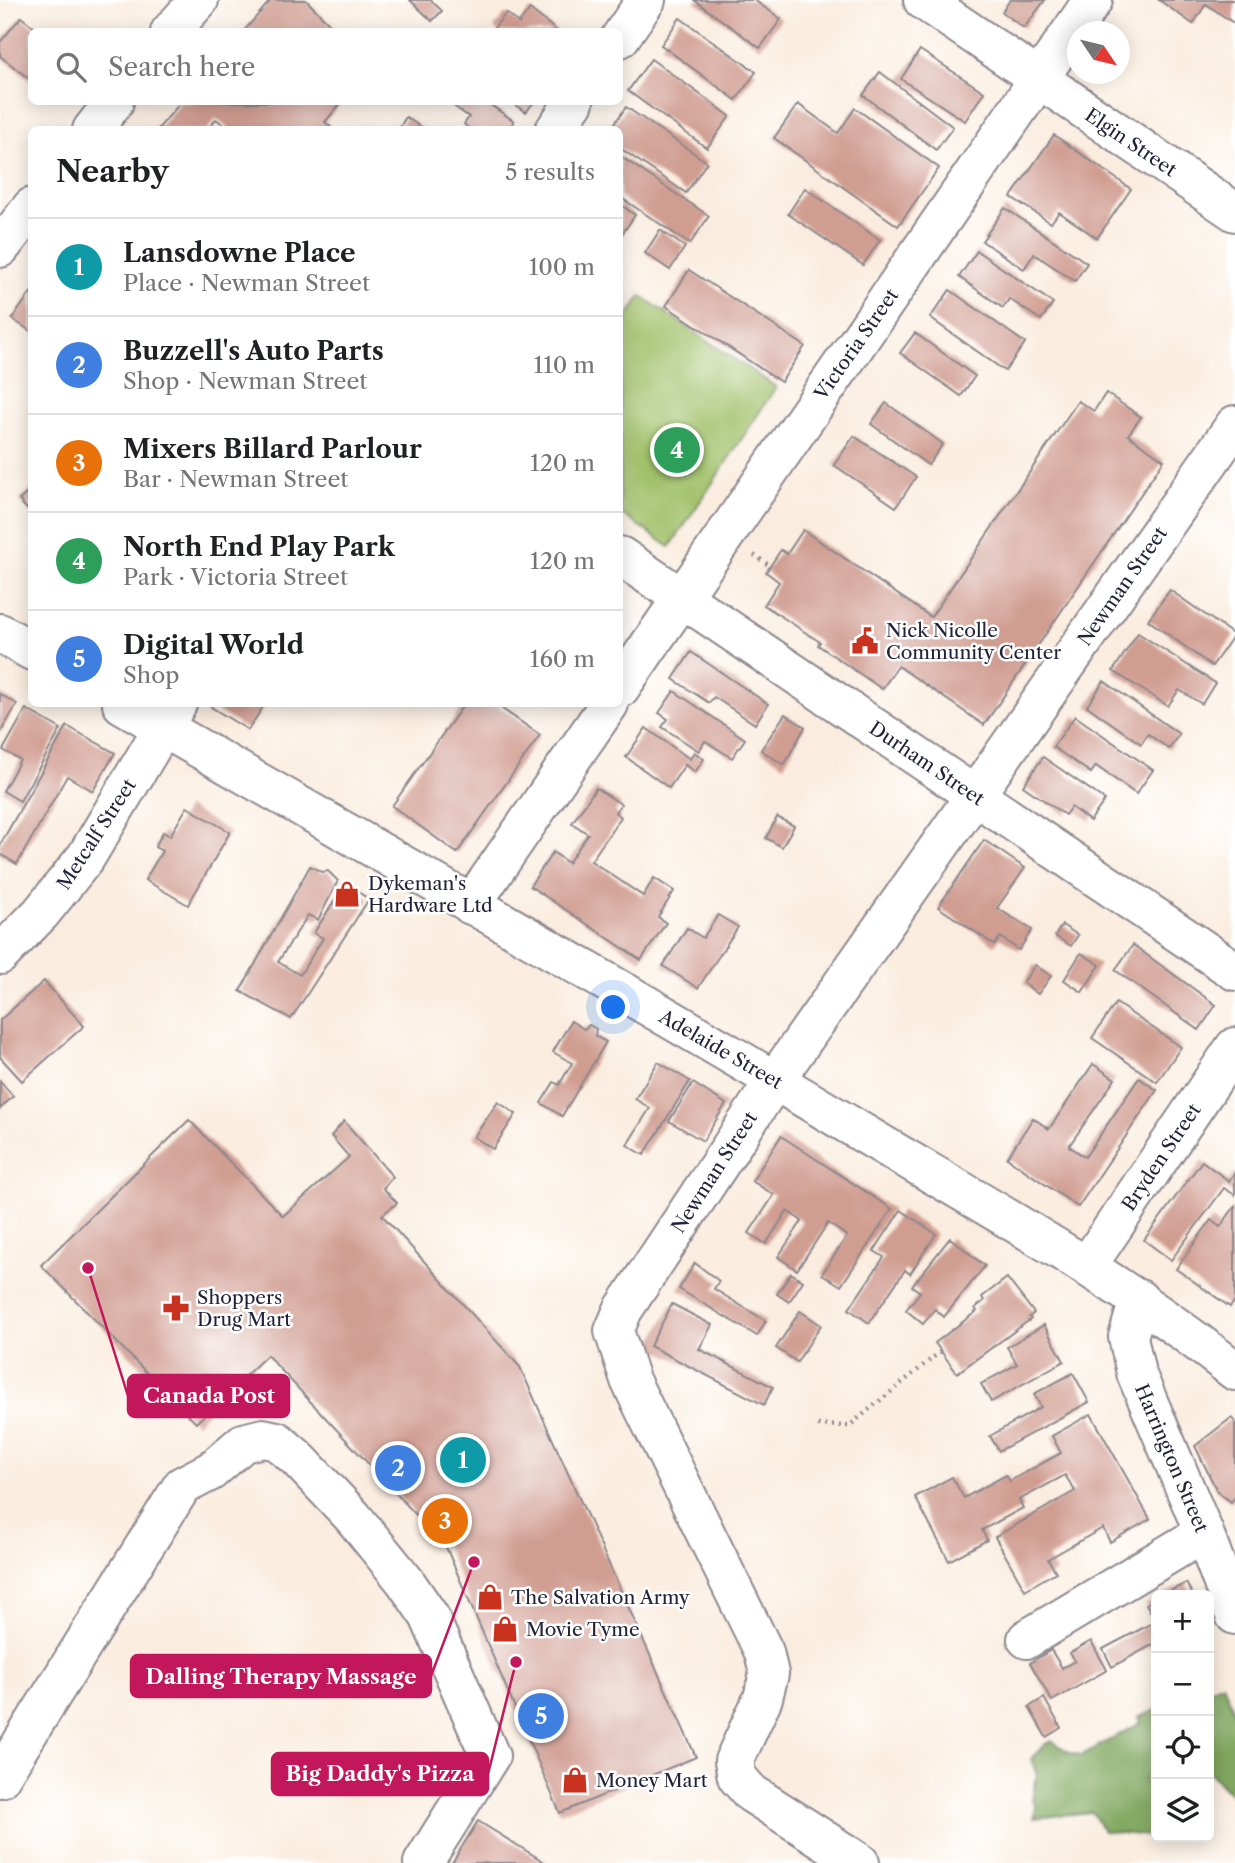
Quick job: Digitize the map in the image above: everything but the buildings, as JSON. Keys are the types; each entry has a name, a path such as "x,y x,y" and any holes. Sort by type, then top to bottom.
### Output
{"street":[{"path":"174,28 199,0"},
{"path":"623,34 646,0"},
{"name":"Elgin Street","path":"923,0 1235,212"},
{"name":"Victoria Street","path":"623,684 1093,0"},
{"path":"95,126 112,105"},
{"path":"558,126 572,105"},
{"path":"0,248 28,212"},
{"name":"Newman Street","path":"860,1863 751,1793 737,1777 734,1761 763,1698 769,1674 764,1652 630,1380 614,1331 618,1320 775,1080 1235,425"},
{"name":"Durham Street","path":"623,558 1235,971"},
{"path":"0,633 28,649"},
{"name":"Adelaide Street","path":"135,707 170,715 471,905 775,1080 1087,1266 1139,1299 1235,1371"},
{"path":"471,905 607,707"},
{"name":"Metcalf Street","path":"0,955 40,913 86,857 170,715"},
{"name":"Bryden Street","path":"1087,1266 1235,1047"},
{"name":"Harrington Street","path":"1139,1299 1128,1337 1136,1373 1204,1533 1235,1615"},
{"path":"0,1778 182,1486 211,1471 243,1443 262,1438 277,1441 297,1458 352,1516 429,1615 490,1756 424,1863"},
{"path":"1027,1639 1204,1533"}],"path":[{"path":"818,1424 849,1426 941,1351"}],"green space":[{"path":"641,296 776,387 670,547 623,515 623,323"},
{"path":"1223,1683 1235,1714 1235,1799 1214,1777 1214,1687"},
{"path":"1151,1712 1151,1774 1144,1779 1151,1789 1151,1836 1103,1831 1092,1812 1034,1818 1036,1808 1032,1799 1037,1776 1031,1759 1045,1744 1052,1741 1070,1753 1082,1755 1141,1723 1139,1717"}],"place":[{"name":"North End Play Park","path":"677,450"},
{"name":"Nick Nicolle Community Center","path":"865,641"},
{"name":"Dykeman's Hardware Ltd","path":"347,894"},
{"name":"Canada Post","path":"88,1268"},
{"name":"Shoppers Drug Mart","path":"176,1308"},
{"name":"Lansdowne Place","path":"463,1460"},
{"name":"Buzzell's Auto Parts","path":"398,1468"},
{"name":"Mixers Billard Parlour","path":"445,1521"},
{"name":"Dalling Therapy Massage","path":"474,1562"},
{"name":"The Salvation Army","path":"490,1597"},
{"name":"Movie Tyme","path":"505,1629"},
{"name":"Big Daddy's Pizza","path":"516,1662"},
{"name":"Digital World","path":"541,1716"},
{"name":"Money Mart","path":"575,1780"}]}
